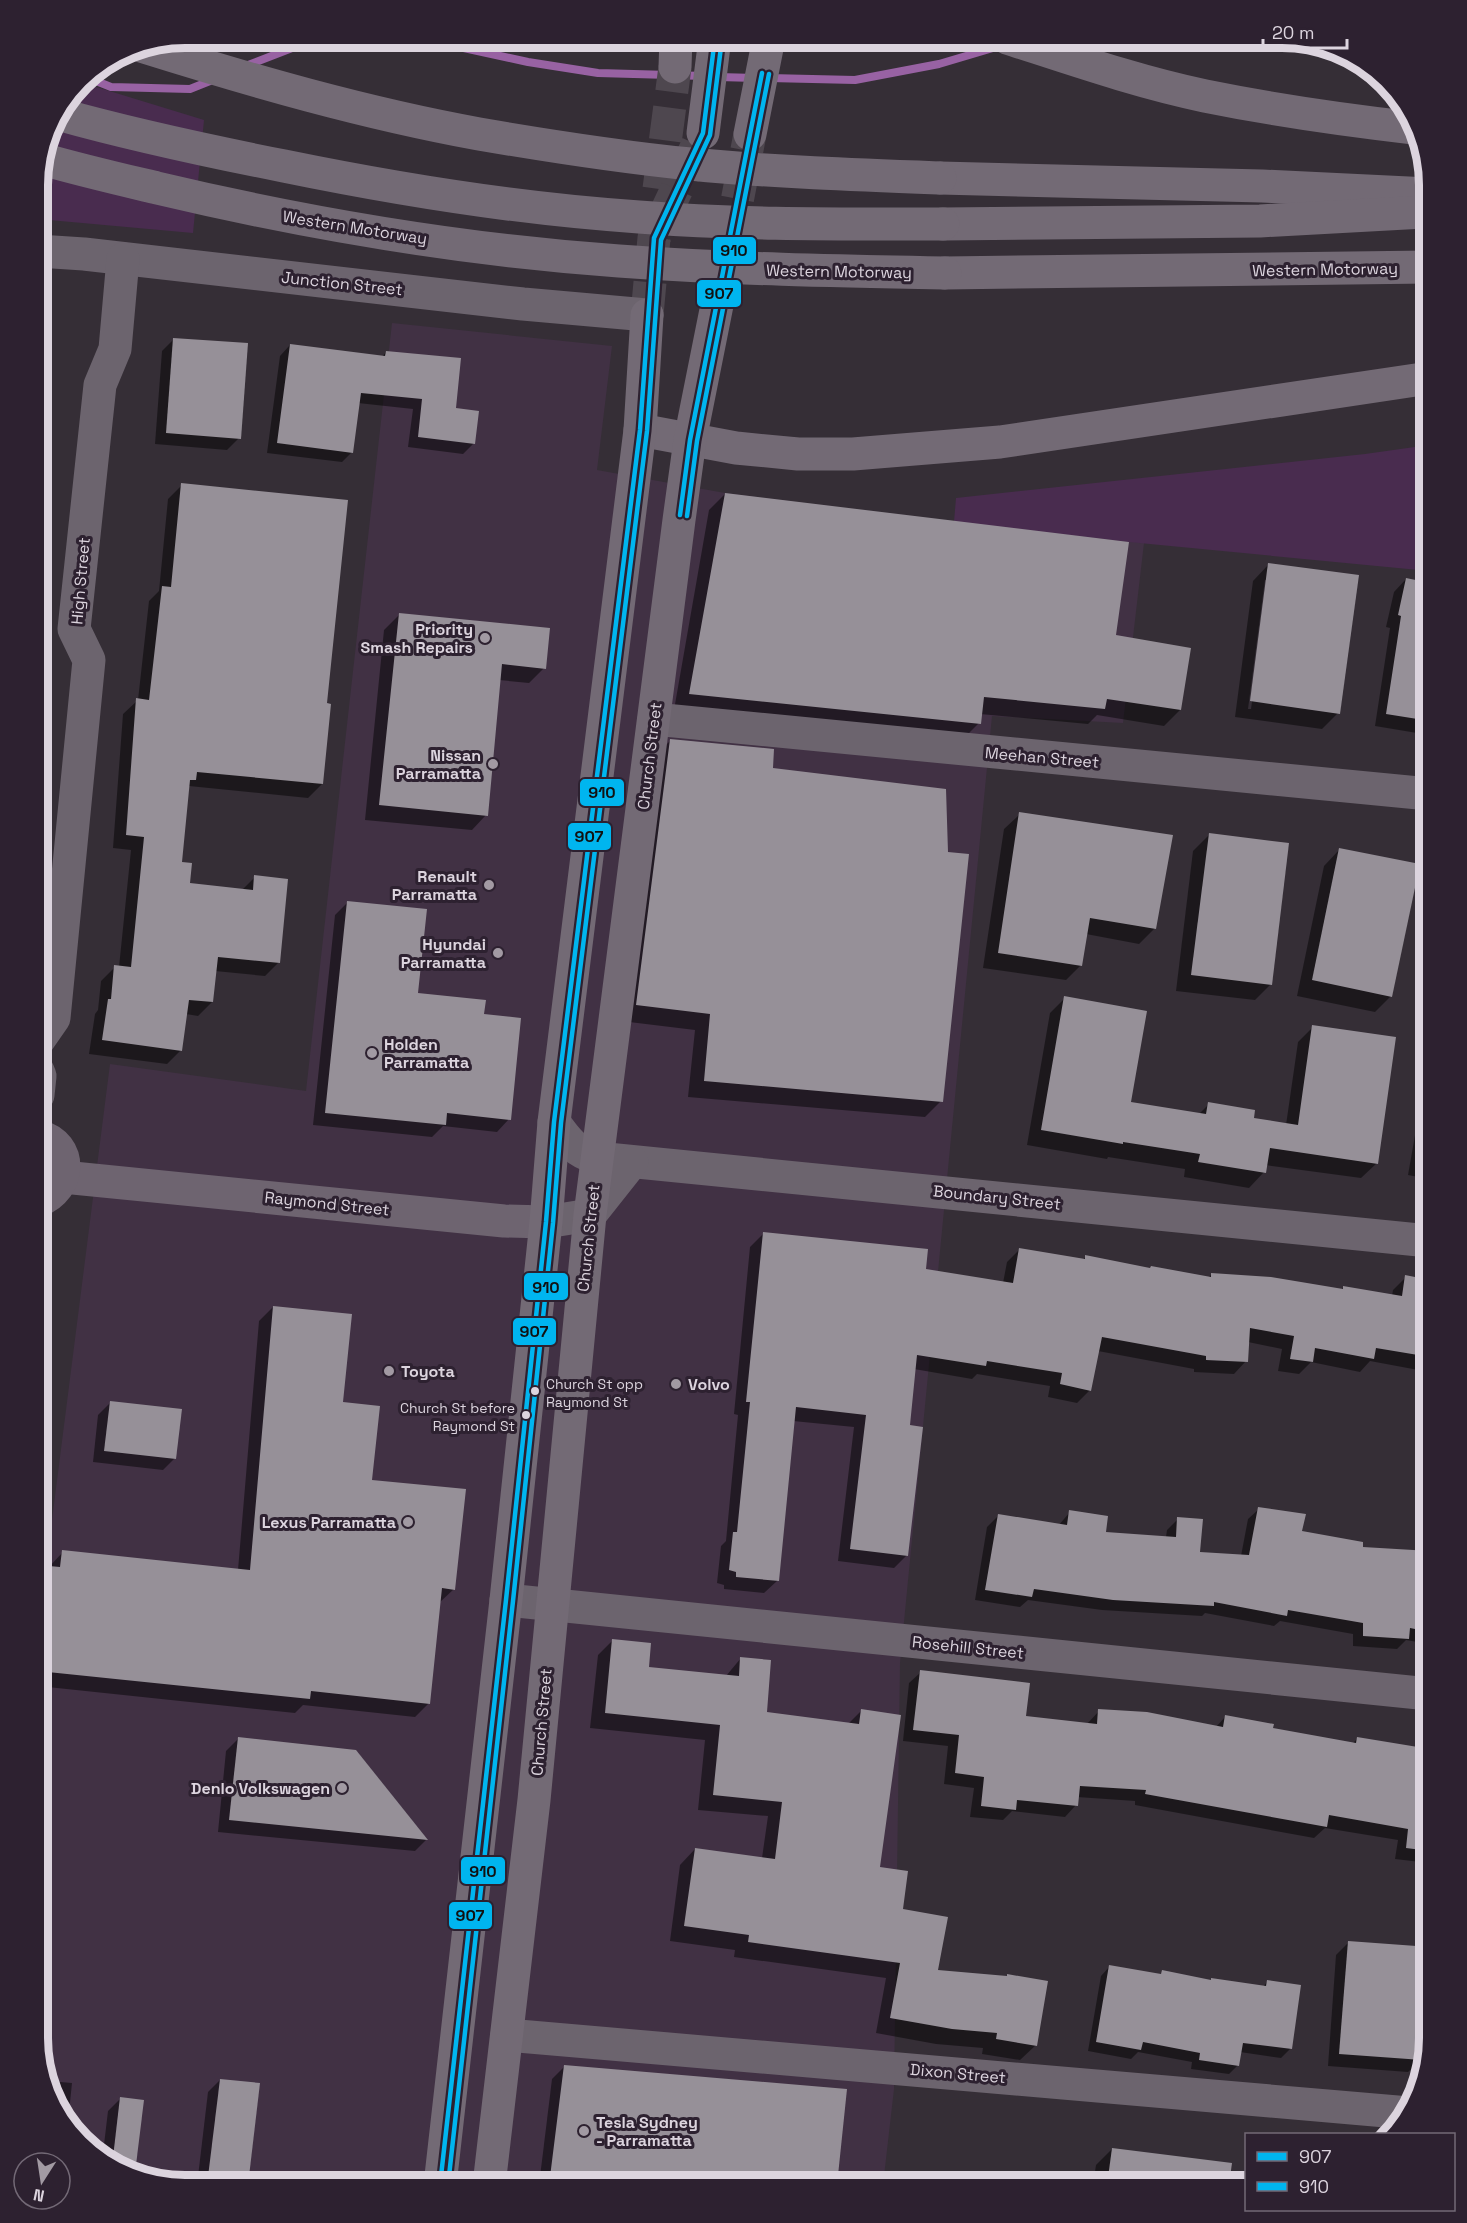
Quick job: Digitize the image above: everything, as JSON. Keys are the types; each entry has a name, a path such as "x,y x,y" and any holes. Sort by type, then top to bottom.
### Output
{"highway":[{"path":"703,133 714,48"},
{"path":"750,134 767,48"},
{"path":"1037,48 1088,65 1203,96 1327,118 1406,127"},
{"path":"158,51 281,89 379,114 479,134 690,164 812,173 1262,186 1419,193"},
{"path":"67,116 130,134 392,188 518,206 639,218 943,224 1260,221 1419,213"},
{"name":"Western Motorway","path":"50,161 290,217 496,249 618,261 778,270 945,273 1419,267"},
{"name":"Church Street","path":"490,2175 534,1800 590,1215 690,440 719,294"},
{"path":"441,2175 506,1600 546,1222 554,1122 640,430 647,315"},
{"path":"640,430 736,448 798,454 853,454 1000,442 1419,380"}],"main road":[{"path":"48,1141 59,1150 63,1160 63,1178 56,1190 48,1197"},
{"name":"Raymond Street","path":"63,1178 504,1221 546,1222"}],"street":[{"name":"Junction Street","path":"48,252 523,304 647,315"},
{"name":"High Street","path":"48,1027 54,1018 88,660 75,629 100,385 115,349 123,259"},
{"name":"Meehan Street","path":"654,719 1419,793"},
{"path":"554,1122 571,1144 584,1155 597,1158"},
{"name":"Boundary Street","path":"597,1158 1419,1240"},
{"path":"590,1215 632,1162"},
{"name":"Raymond Street","path":"546,1222 590,1215"},
{"name":"Rosehill Street","path":"506,1600 1419,1693"},
{"name":"Dixon Street","path":"507,2035 1397,2112"}],"shaded area":[{"path":"91,85 204,120 193,233 48,220 49,167 58,133 71,109"},
{"path":"392,323 612,346 597,470 725,493 1144,543 1123,723 992,716 900,1663 894,2089 884,2175 176,2175 133,2165 117,2157 88,2135 66,2106 53,2073 48,2038 48,1551 110,1064 306,1091"},
{"path":"1419,446 1419,570 1129,542 954,522 956,498"}],"building":[{"path":"173,338 248,343 241,439 166,433"},
{"path":"290,344 385,356 386,351 461,358 456,408 479,411 475,444 418,437 422,399 361,393 353,453 277,443"},
{"path":"181,483 348,500 327,703 331,704 323,784 197,772 196,780 190,780 182,862 192,863 190,883 253,890 254,875 288,879 280,963 218,957 213,1002 189,1000 182,1051 102,1040 108,999 111,999 114,965 131,967 144,837 126,835 136,698 149,700 162,586 171,587"},
{"path":"725,493 1129,542 1116,635 1191,648 1181,710 1107,699 1105,709 984,697 981,724 689,694"},
{"path":"1268,563 1359,575 1340,714 1250,701"},
{"path":"1406,578 1419,581 1419,719 1386,714 1401,616 1398,615"},
{"path":"399,613 550,628 546,669 502,664 488,816 379,805"},
{"path":"670,739 774,749 773,768 946,789 948,852 969,854 943,1102 704,1081 710,1014 636,1005"},
{"path":"1019,812 1173,835 1156,929 1090,918 1082,966 998,953"},
{"path":"1209,833 1289,843 1272,985 1191,975"},
{"path":"1339,848 1419,864 1392,997 1312,980"},
{"path":"347,901 427,909 418,993 486,1000 484,1014 521,1018 511,1120 447,1113 446,1125 325,1113"},
{"path":"1064,996 1147,1011 1131,1102 1206,1114 1208,1102 1255,1110 1254,1118 1298,1125 1312,1025 1396,1037 1378,1164 1270,1148 1266,1173 1198,1162 1200,1154 1041,1130"},
{"path":"763,1232 928,1249 926,1269 1013,1283 1019,1248 1085,1259 1085,1255 1211,1277 1211,1273 1271,1277 1402,1296 1405,1275 1419,1278 1419,1355 1376,1348 1374,1359 1315,1348 1313,1362 1290,1359 1294,1336 1250,1328 1248,1362 1206,1360 1206,1356 1102,1337 1091,1391 1060,1384 1062,1373 987,1361 986,1366 917,1355 910,1425 923,1427 908,1556 850,1549 866,1415 796,1407 779,1581 736,1577 736,1572 729,1570 733,1532 737,1532 750,1402 746,1402"},
{"path":"273,1306 352,1314 343,1402 380,1406 372,1480 466,1489 455,1590 442,1588 430,1704 311,1691 310,1699 48,1672 48,1566 60,1567 62,1550 250,1570"},
{"path":"110,1401 182,1409 176,1459 104,1451"},
{"path":"1258,1507 1306,1514 1302,1531 1363,1542 1363,1547 1419,1550 1419,1630 1410,1628 1409,1639 1363,1636 1363,1623 1288,1610 1287,1616 1214,1602 1214,1606 1113,1600 1034,1589 1032,1597 985,1590 998,1514 1067,1525 1069,1510 1108,1516 1106,1532 1176,1537 1177,1517 1203,1519 1200,1552 1249,1555"},
{"path":"612,1639 651,1643 649,1667 739,1676 740,1657 771,1660 767,1712 859,1724 861,1709 901,1715 880,1867 908,1871 903,1909 948,1917 938,1970 1007,1976 1007,1974 1048,1981 1037,2046 996,2039 997,2033 952,2029 890,2018 900,1963 748,1942 749,1935 684,1926 695,1848 775,1859 782,1802 713,1795 720,1725 605,1713"},
{"path":"920,1670 1030,1683 1026,1716 1097,1724 1098,1709 1147,1712 1223,1727 1225,1715 1274,1724 1273,1728 1356,1743 1357,1737 1419,1747 1419,1850 1406,1848 1408,1829 1329,1815 1327,1827 1145,1794 1146,1790 1080,1786 1078,1806 1017,1800 1016,1810 981,1806 984,1777 955,1773 959,1735 913,1730"},
{"name":"Denlo Volkswagen","path":"238,1737 356,1750 428,1840 229,1820"},
{"path":"1348,1941 1419,1946 1417,2060 1339,2054"},
{"path":"1109,1965 1161,1974 1162,1970 1211,1980 1211,1978 1266,1986 1267,1980 1301,1985 1292,2049 1243,2043 1239,2066 1199,2060 1200,2053 1143,2042 1141,2050 1096,2042"},
{"path":"564,2065 847,2089 838,2175 550,2175"},
{"path":"220,2079 260,2083 249,2175 208,2175"},
{"path":"120,2097 144,2100 136,2166 113,2155"},
{"path":"1112,2148 1232,2163 1230,2175 1108,2175"}],"waterway":[{"path":"243,67 292,48"},
{"path":"464,48 528,62 598,73 705,76"},
{"path":"769,78 855,80 939,64 993,48"},
{"path":"718,77 756,78"},
{"path":"96,81 111,87 190,89 215,79"}],"tunnel":[{"path":"659,189 675,67"},
{"path":"647,315 654,238 703,133"},
{"path":"719,295 750,134"}],"transit line":[{"name":"907","path":"441,2175 506,1600 546,1222 554,1122 640,430 654,238 703,133 714,48"},
{"name":"910","path":"449,2175 513,1601 553,1223 561,1123 647,431 661,240 710,135 721,48"},
{"name":"907","path":"680,515 690,440 762,73"},
{"name":"910","path":"687,516 697,441 769,74"}],"place":[{"name":"Priority Smash Repairs","path":"485,638"},
{"name":"Nissan Parramatta","path":"493,764"},
{"name":"Renault Parramatta","path":"489,885"},
{"name":"Hyundai Parramatta","path":"498,953"},
{"name":"Holden Parramatta","path":"372,1053"},
{"name":"Toyota","path":"389,1371"},
{"name":"Volvo","path":"676,1384"},
{"name":"Church St opp Raymond St","path":"535,1391"},
{"name":"Church St before Raymond St","path":"526,1415"},
{"name":"Lexus Parramatta","path":"408,1522"},
{"name":"Denlo Volkswagen","path":"342,1788"},
{"name":"Tesla Sydney - Parramatta","path":"584,2131"}]}
